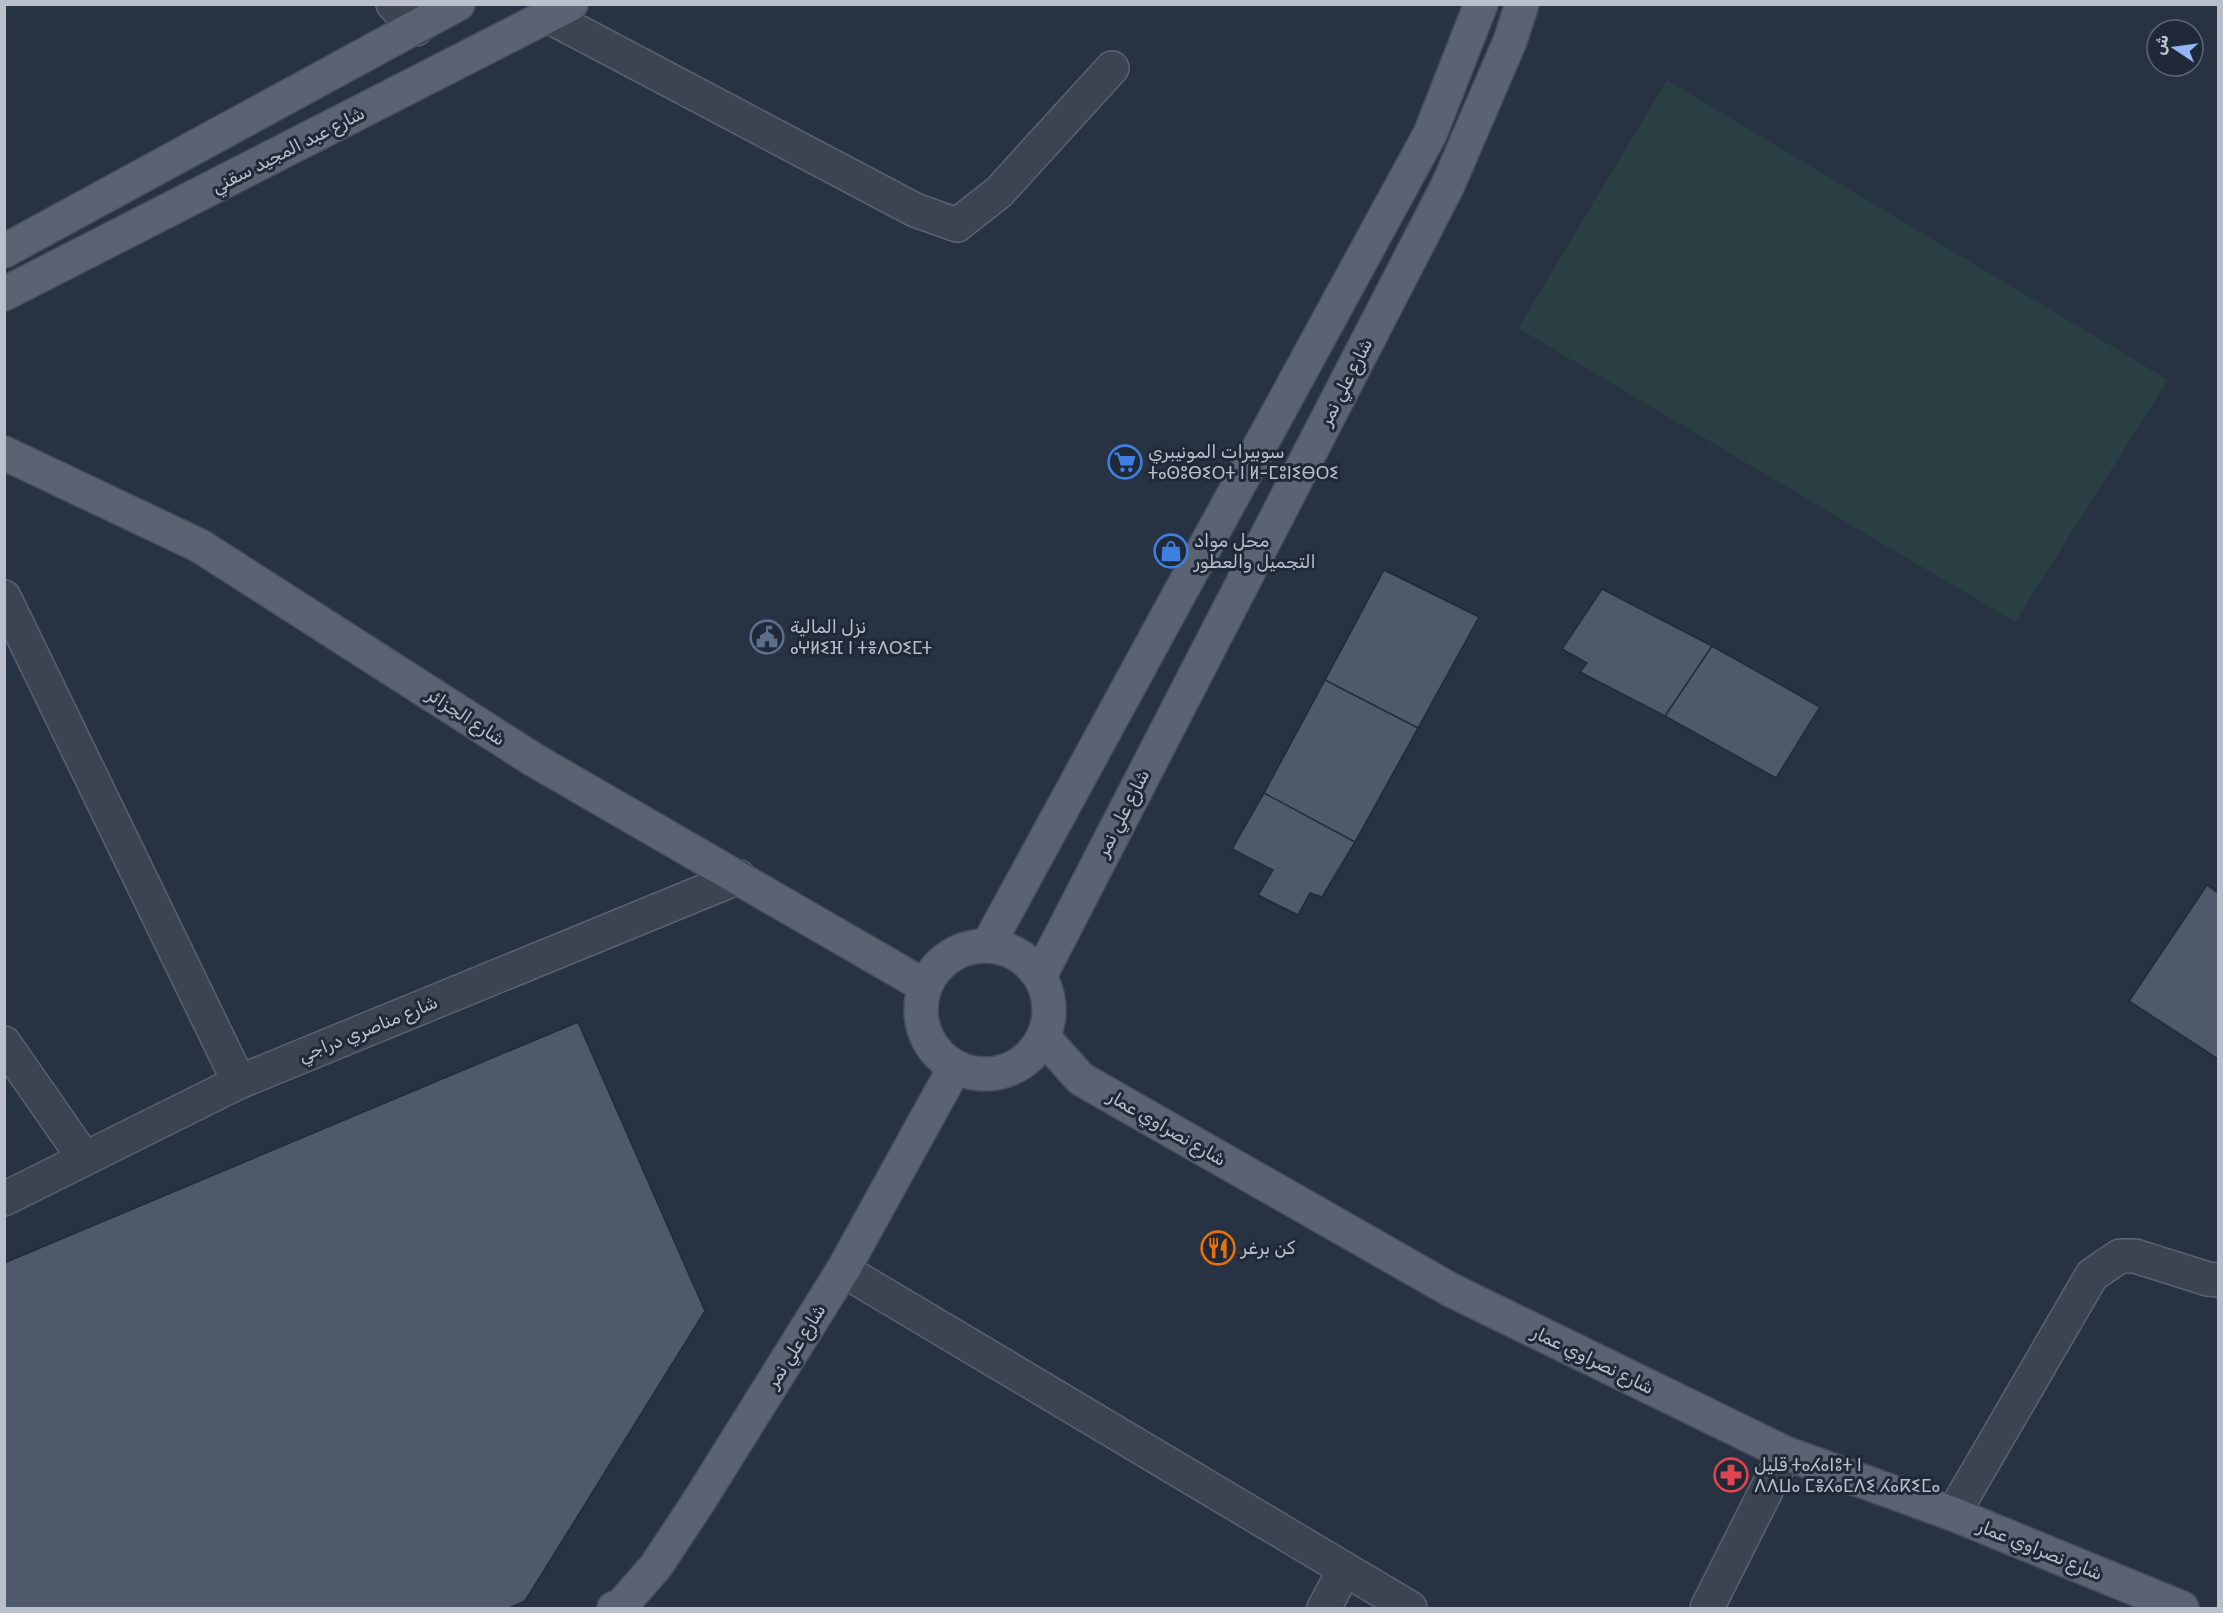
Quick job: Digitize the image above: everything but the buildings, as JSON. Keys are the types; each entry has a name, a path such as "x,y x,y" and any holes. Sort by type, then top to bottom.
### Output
{"main road":[{"path":"4,251 459,4"},
{"path":"988,945 1430,134 1481,4"},
{"name":"شارع علي نمر","path":"1040,976 1448,185 1510,41 1522,4"},
{"name":"شارع عبد المجيد سقني","path":"4,294 560,11"},
{"name":"شارع الجزائر","path":"4,453 200,546 534,760 925,986"},
{"path":"988,945 1008,950 1026,960 1040,976 1048,992 1050,1010 1044,1038 1027,1060 1010,1070 992,1074 973,1074 955,1067 940,1056 929,1041 923,1024 921,1004 925,986 935,969 950,956 968,948 988,945"},
{"name":"شارع نصراوي عمار","path":"1044,1038 1082,1079 1451,1290 1785,1454 1953,1514 2182,1608"},
{"name":"شارع علي نمر","path":"614,1608 621,1606 656,1566 843,1270 955,1067"}],"street":[{"path":"393,4 416,29"},
{"path":"560,11 915,210 957,225 999,192 1112,68"},
{"path":"4,597 239,1082"},
{"name":"شارع مناصري دراجي","path":"4,1199 239,1082 739,878"},
{"path":"4,1043 84,1158"},
{"path":"1953,1514 2081,1292 2098,1270 2120,1256 2135,1256 2208,1280 2218,1280"},
{"path":"843,1270 1344,1571 1410,1608"},
{"path":"1707,1608 1785,1454"},
{"path":"1324,1608 1344,1571"}],"green space":[{"path":"1667,80 2168,380 2015,622 1518,328"}],"place":[{"name":"سوبيرات المونيبري ⵜⴰⵙⵓⴱⵉⵔⵜ ⵏ ⵍ-ⵎⵓⵏⵉⴱⵔⵉ","path":"1125,462"},
{"name":"محل مواد التجميل والعطور","path":"1171,551"},
{"name":"نزل المالية ⴰⵖⵍⵉⴼ ⵏ ⵜⴻⴷⵔⵉⵎⵜ","path":"767,637"},
{"name":"كن برغر","path":"1218,1248"},
{"name":"قليل ⵜⴰⵃⴰⵏⵓⵜ ⵏ ⴷⴷⵡⴰ ⵎⴻⵃⴰⵎⴷⵉ ⵃⴰⴽⵉⵎⴰ","path":"1731,1475"}]}
